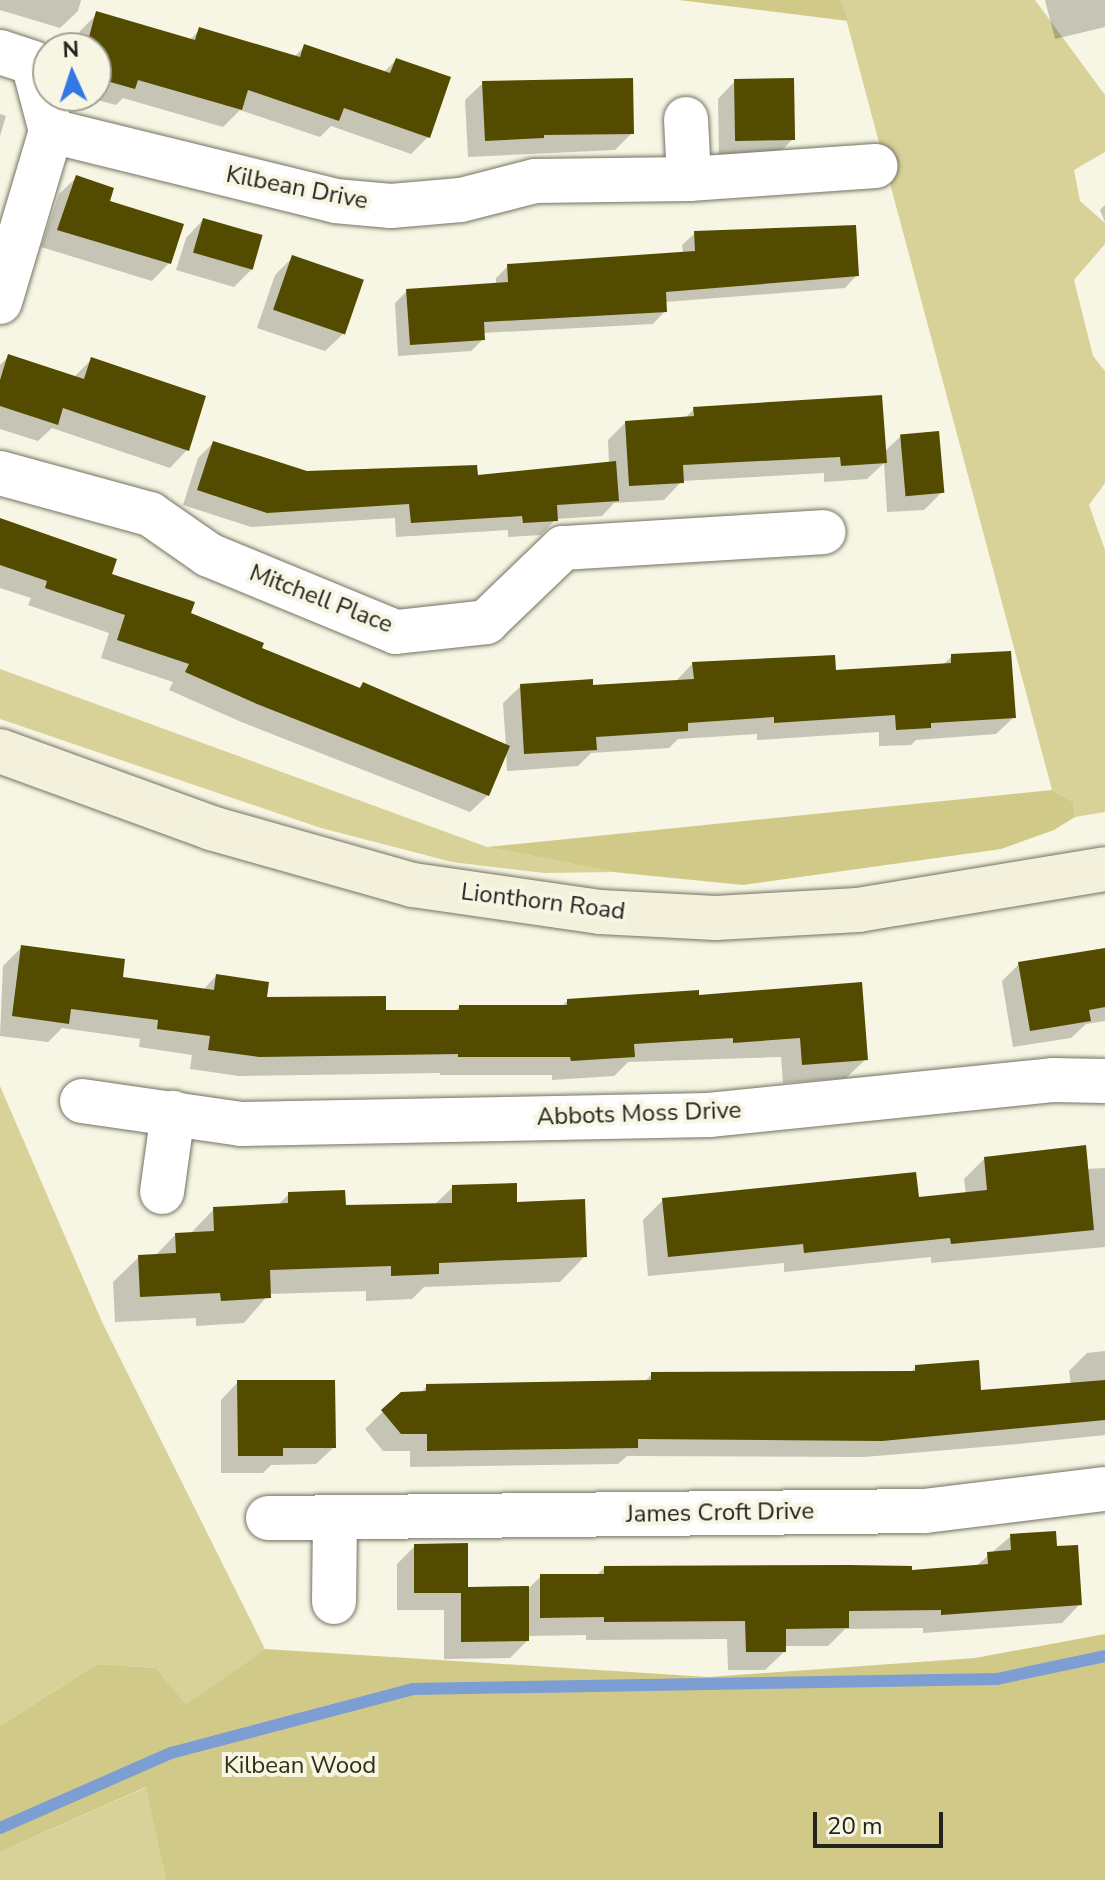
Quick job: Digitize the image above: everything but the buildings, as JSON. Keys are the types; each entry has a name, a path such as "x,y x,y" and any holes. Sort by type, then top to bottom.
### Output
{"street":[{"path":"0,52 33,63 51,131 0,302"},
{"path":"686,119 689,179"},
{"name":"Kilbean Drive","path":"51,131 335,201 391,206 461,200 535,181 689,179 876,166"},
{"name":"Mitchell Place","path":"0,473 150,514 209,555 396,632 486,622 563,548 824,532"},
{"name":"Lionthorn Road","path":"0,751 211,828 413,885 600,912 716,918 858,910 1105,869"},
{"name":"Abbots Moss Drive","path":"82,1101 241,1124 709,1115 1052,1080 1105,1081"},
{"path":"162,1192 173,1113"},
{"name":"James Croft Drive","path":"268,1518 925,1511 1105,1489"},
{"path":"334,1602 335,1517"}],"shaded area":[{"path":"841,0 1035,0 1105,95 1105,152 1074,170 1080,201 1105,223 1105,244 1074,280 1093,356 1105,371 1105,483 1089,505 1105,550 1105,812 1075,817 1073,802 1052,790"},
{"path":"0,669 487,847 613,872 544,873 452,862 321,828 0,719"},
{"path":"0,1086 102,1322 265,1649 186,1706 156,1668 97,1664 0,1726"},
{"path":"147,1787 166,1880 0,1880 0,1852"}],"green space":[{"path":"679,0 841,0 848,21"},
{"path":"1052,790 1073,802 1075,817 1054,830 1001,849 743,885 613,872 487,847"},
{"name":"Kilbean Wood","path":"1105,1634 1105,1880 166,1880 146,1787 0,1852 0,1726 97,1664 156,1668 186,1705 265,1649 708,1677 975,1658"}],"waterway":[{"path":"0,1828 171,1753 413,1689 997,1679 1105,1656"}]}
